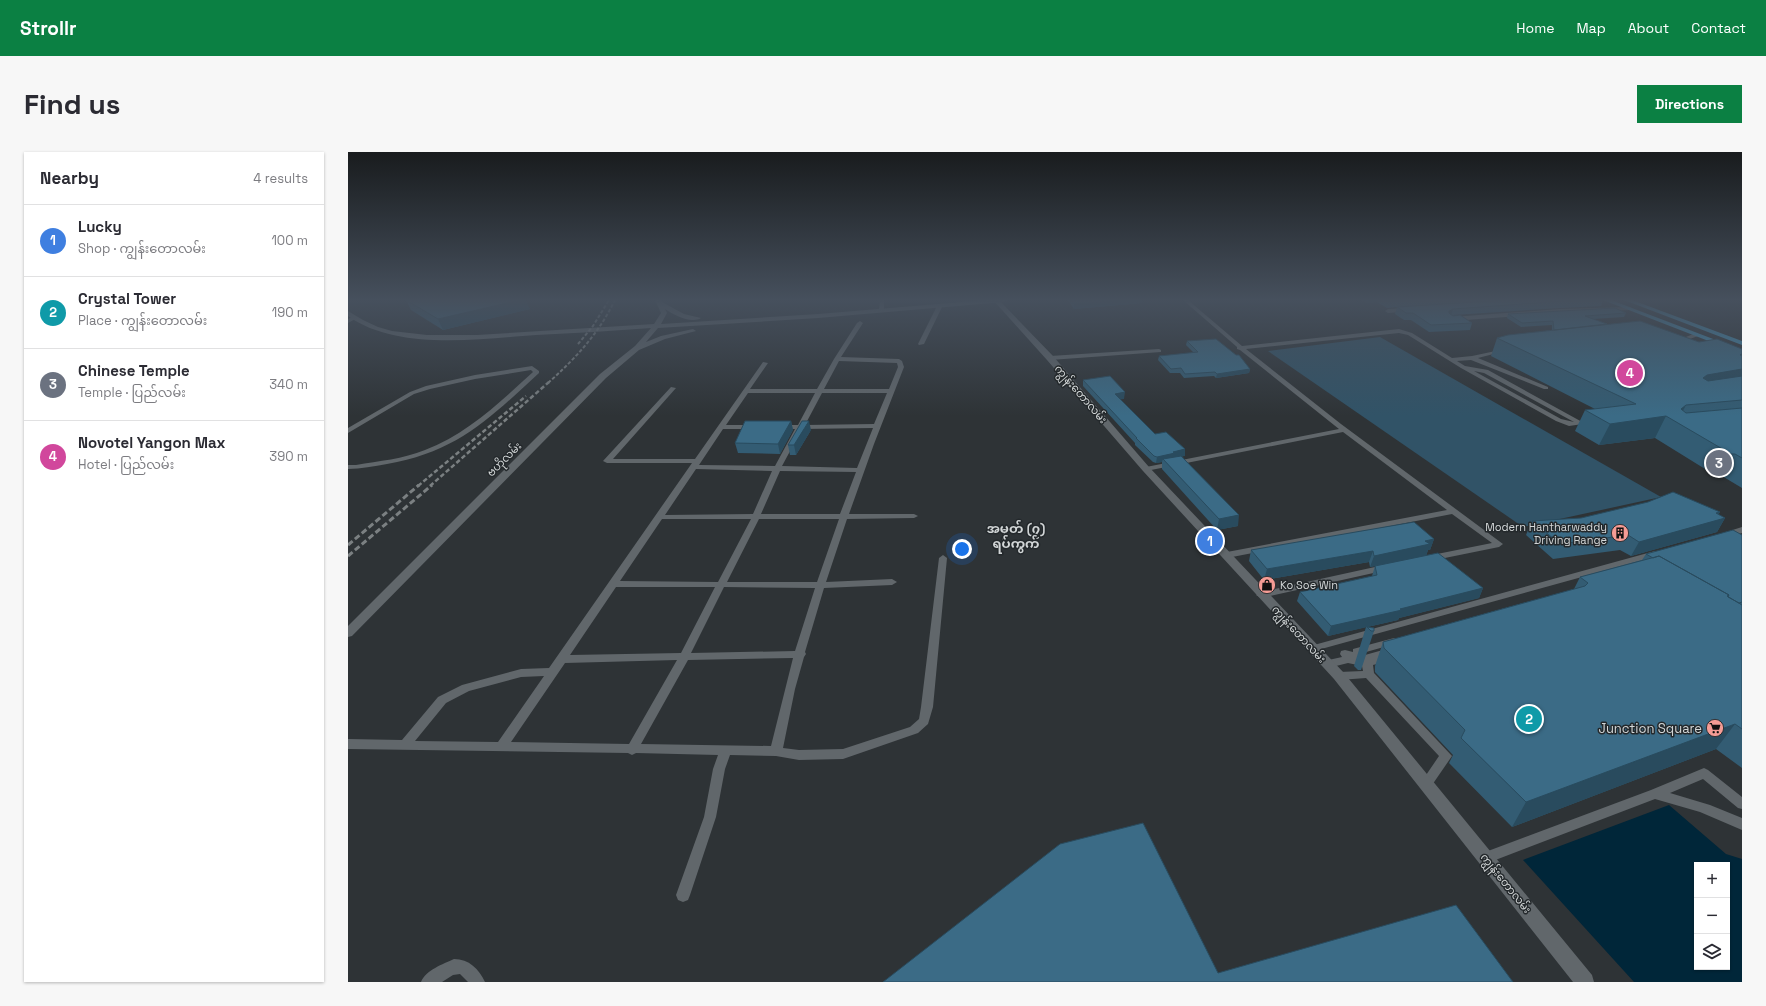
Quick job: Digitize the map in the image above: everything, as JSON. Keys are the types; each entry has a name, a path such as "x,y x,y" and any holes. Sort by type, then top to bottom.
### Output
{"highway":[{"path":"1706,339 1742,352"},
{"path":"1731,339 1742,343"}],"main road":[{"name":"ဗဟိုလမ်း","path":"348,633 604,376 635,350 645,339"},
{"path":"635,350 659,339"},
{"name":"ကျွန်းတောလမ်း","path":"1033,339 1146,469 1339,676 1585,982"}],"lane":[{"path":"632,750 684,657 756,517 777,469 819,391 850,339"},
{"path":"921,344 924,339"},
{"path":"1229,339 1343,430 1499,544 1422,560"},
{"path":"1239,348 1326,339"},
{"path":"1417,339 1450,360 1564,423 1571,425 1581,423 1486,371 1463,367"},
{"path":"1681,339 1672,341 1683,345"},
{"path":"1450,360 1472,358 1509,349"},
{"path":"1050,358 1159,351"},
{"path":"1472,358 1546,388"},
{"path":"776,751 792,680 843,517 876,426 901,367 899,361 837,359"},
{"path":"501,747 765,363"},
{"path":"348,431 412,393 428,387 514,370 532,368 537,372 481,421 452,441 427,452 403,459 348,467"},
{"path":"673,388 607,461 777,469 860,470"},
{"path":"746,391 891,391"},
{"path":"769,427 876,426"},
{"path":"722,427 761,427"},
{"path":"1146,469 1343,430"},
{"path":"1227,555 1455,511"},
{"path":"660,517 914,516"},
{"path":"1719,536 1742,530"},
{"path":"1314,648 1666,551"},
{"path":"348,744 632,750 776,751 799,754 843,754 914,730 924,721 927,706 943,558"},
{"path":"1262,595 1392,567"},
{"path":"614,584 821,585 892,582"},
{"path":"1326,662 1345,654 1406,637"},
{"path":"1326,662 1348,659 1367,663 1400,651 1365,659 1345,654"},
{"path":"562,659 801,654"},
{"path":"1367,663 1369,674 1446,756 1426,784"},
{"path":"404,746 442,700 466,688 520,673 553,672"},
{"path":"1339,676 1369,674"},
{"path":"683,895 710,816 725,751"},
{"path":"1485,858 1655,794 1704,773 1742,804"},
{"path":"1655,794 1694,804 1717,812 1742,824"},
{"path":"429,982 446,970 458,966 470,970 477,982"}],"shaded area":[{"path":"1366,339 1383,339 1661,497 1523,527 1268,351"},
{"path":"1669,805 1726,854 1742,859 1742,982 1634,982 1523,860"}],"building":[{"path":"1216,339 1236,355 1239,355 1250,369 1217,374 1215,372 1185,374 1181,368 1171,369 1159,356 1198,352 1187,341"},
{"path":"1499,339 1690,339 1699,342 1717,339 1742,349 1742,354 1740,355 1742,355 1742,369 1707,375 1703,378 1708,381 1742,376 1742,400 1686,405 1681,409 1686,413 1742,408 1742,458 1735,454 1731,454 1666,416 1610,424 1585,410 1636,404"},
{"path":"1110,376 1125,392 1115,394 1155,434 1166,432 1185,449 1173,452 1175,453 1157,457 1154,456 1083,380"},
{"path":"745,421 791,421 778,444 735,443"},
{"path":"802,421 809,421 794,445 788,445"},
{"path":"1181,456 1239,515 1219,519 1163,459"},
{"path":"1673,492 1720,512 1716,513 1725,518 1639,542 1628,535 1560,544 1532,521 1581,518 1648,502"},
{"path":"1414,522 1434,539 1425,541 1430,544 1374,556 1373,551 1267,569 1251,550"},
{"path":"1733,530 1742,535 1742,602 1739,603 1728,597 1729,595 1659,556 1653,558 1646,554"},
{"path":"1438,553 1483,588 1400,609 1402,610 1331,626 1300,592 1377,575 1375,566"},
{"path":"1659,556 1729,595 1727,596 1742,605 1742,729 1735,724 1526,802 1461,738 1465,730 1384,648 1383,642 1585,586 1588,583 1580,577"},
{"path":"1367,627 1374,628 1374,631 1371,631"},
{"path":"1143,823 1218,973 1456,905 1513,982 883,982 1060,844"}],"railway":[{"path":"578,344 582,339"},
{"path":"548,383 568,364 590,339"},
{"path":"430,486 549,382"},
{"path":"418,486 526,396"},
{"path":"348,545 419,485"},
{"path":"348,556 432,485"}],"place":[{"name":"Novotel Yangon Max","path":"1630,373"},
{"name":"Chinese Temple","path":"1719,463"},
{"name":"Modern Hantharwaddy Driving Range","path":"1620,533"},
{"name":"Lucky","path":"1210,541"},
{"name":"Ko Soe Win","path":"1267,585"},
{"name":"Crystal Tower","path":"1529,719"},
{"name":"Junction Square","path":"1715,728"}],"district":[{"name":"အမှတ် (၇) ရပ်ကွက်","path":"1016,536"}]}
